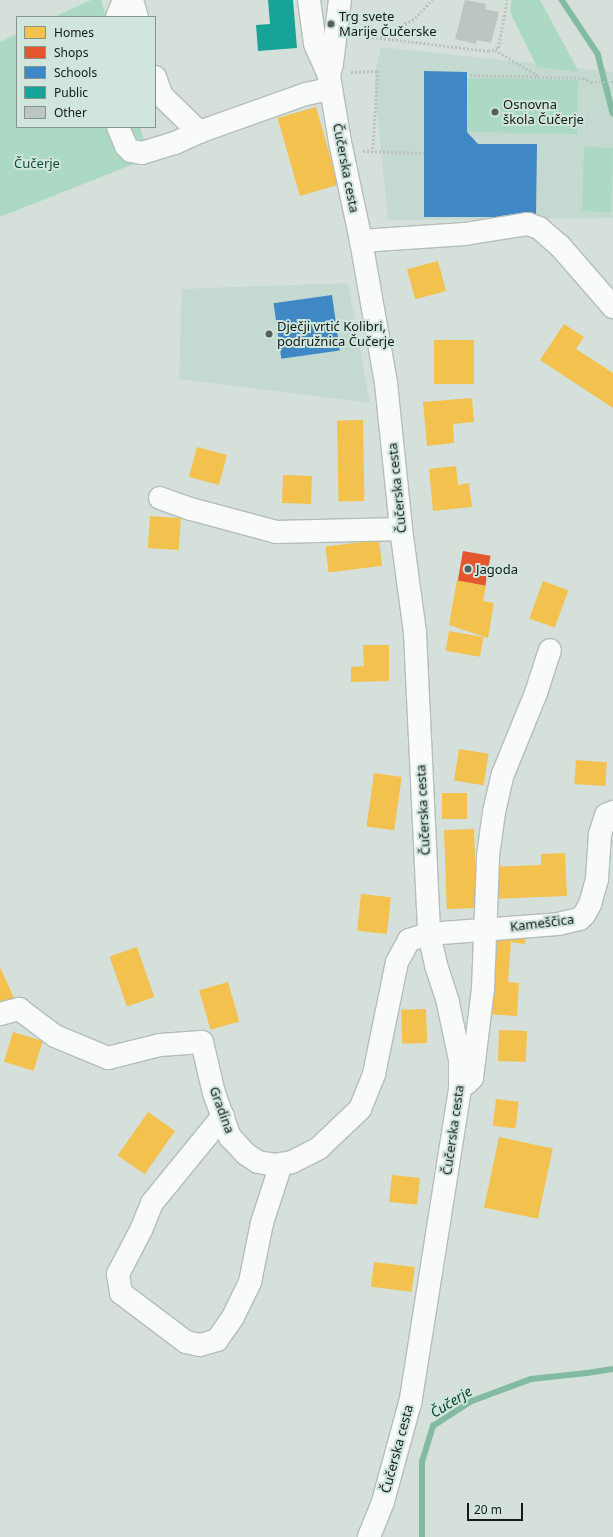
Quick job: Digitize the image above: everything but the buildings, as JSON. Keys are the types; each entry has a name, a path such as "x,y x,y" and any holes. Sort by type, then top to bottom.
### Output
{"street":[{"path":"117,16 124,0"},
{"path":"132,0 137,16"},
{"path":"309,0 315,44 336,79"},
{"path":"336,79 332,63 340,0"},
{"path":"118,128 126,146 132,151 142,153 175,143 199,132 306,94 336,79"},
{"name":"Čučerska cesta","path":"336,79 340,142 361,241 386,383 401,529 415,633 429,934 436,965 448,1003 460,1060 460,1089 410,1403 383,1502 369,1537"},
{"path":"156,80 162,96 199,132"},
{"path":"361,241 465,234 528,224 539,228 560,246 613,308"},
{"path":"160,498 191,509 276,532 401,529"},
{"path":"460,1089 472,1078 483,989 484,930 488,856 494,812 503,774 536,693 550,650"},
{"name":"Kameščica","path":"429,934 558,924 579,919 584,915 590,904 597,879 600,834 606,815 613,812"},
{"name":"Gradina","path":"0,1014 19,1009 55,1036 108,1058 160,1045 202,1042 214,1093 230,1137 246,1154 258,1162 275,1165 292,1162 319,1148 360,1109 374,1074 397,962 409,940 429,934"},
{"path":"223,1116 152,1203 141,1230 118,1274 121,1293 186,1342 200,1345 217,1340 234,1317 250,1282 262,1223 281,1164"}],"path":[{"path":"380,38 415,18 432,0"},
{"path":"353,34 488,51 494,50 498,48 507,0"},
{"path":"494,50 539,76"},
{"path":"336,79 378,71 374,151"},
{"path":"470,75 583,78 591,82 613,82"},
{"path":"360,151 424,153"}],"shaded area":[{"name":"Osnovna škola Čučerje","path":"381,47 613,72 613,218 388,220 375,90 375,72"},
{"name":"Dječji vrtić Kolibri, podružnica Čučerje","path":"348,283 370,403 179,379 182,289"}],"green space":[{"path":"91,0 101,0 106,16 56,16"},
{"path":"511,0 540,0 579,72 537,67 510,12"},
{"name":"Čučerje","path":"16,34 16,128 140,128 149,158 0,217 0,42"},
{"path":"468,78 578,80 577,134 467,132"},
{"path":"584,147 613,148 611,212 582,211"}],"waterway":[{"name":"Čučerje","path":"562,0 598,54 613,113"},
{"name":"Čučerje","path":"422,1537 422,1462 433,1426 472,1401 531,1379 613,1369"}],"place":[{"name":"Trg svete Marije Čučerske","path":"331,24"},
{"name":"Osnovna škola Čučerje","path":"495,112"},
{"name":"Dječji vrtić Kolibri, podružnica Čučerje","path":"269,334"},
{"name":"Jagoda","path":"468,569"}]}
